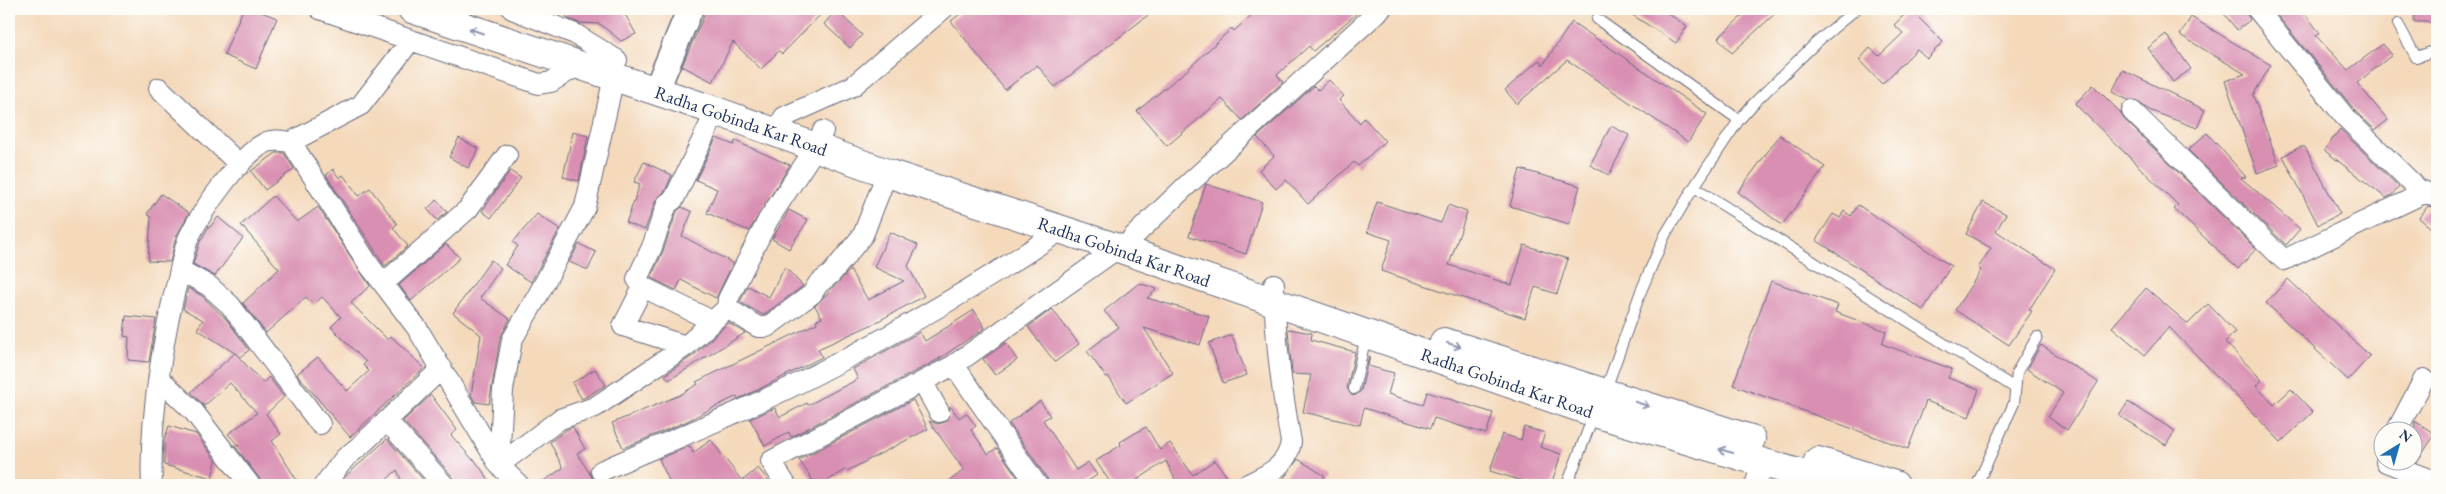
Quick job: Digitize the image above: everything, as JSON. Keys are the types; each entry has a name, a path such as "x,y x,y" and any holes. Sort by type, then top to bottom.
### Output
{"main road":[{"path":"412,9 520,28 577,66 616,68"},
{"path":"470,9 616,68 819,139 893,158 1125,243 1274,294 1371,319 1600,402 1896,485"},
{"name":"Radha Gobinda Kar Road","path":"659,82 716,111 781,125"},
{"name":"Radha Gobinda Kar Road","path":"819,139 887,173 1061,230 1125,243"},
{"name":"Radha Gobinda Kar Road","path":"1274,294 1366,335 1600,402 1759,474 1839,485"}],"street":[{"path":"320,9 539,84 551,82 577,66"},
{"path":"659,82 690,9"},
{"path":"781,125 853,86 943,9"},
{"path":"786,485 771,460 923,383 954,365 1125,243 1381,9"},
{"path":"2132,111 2284,260 2431,195 2345,117 2257,9"},
{"path":"152,485 151,465 159,378 172,301 188,238 220,187 240,165 266,142 291,142 361,105 411,40"},
{"path":"499,465 503,390 512,340 585,207 616,68"},
{"path":"159,88 240,165"},
{"path":"712,321 643,288 637,279 652,247 667,204 674,199 716,111"},
{"path":"499,465 560,419 595,407 686,346 727,308 728,300 768,220 819,139"},
{"path":"291,142 370,265 418,328 499,465 519,485"},
{"path":"384,283 468,209 507,155"},
{"path":"727,308 758,327 767,327 812,294 818,284 831,274 863,235 887,173"},
{"path":"601,471 798,384 911,324 992,276 1061,230"},
{"path":"180,270 209,286 230,304 320,424"},
{"path":"643,288 623,326 686,346"},
{"path":"1246,485 1278,468 1290,452 1291,442 1280,384 1275,340 1274,294"},
{"path":"954,365 1037,485"},
{"path":"324,485 345,458 388,421 442,368"},
{"path":"159,378 194,412 250,485"},
{"path":"2401,422 2424,379"},
{"path":"923,383 939,412"},
{"path":"388,421 444,485"},
{"path":"2412,472 2437,482"}],"lane":[{"path":"1566,485 1600,402 1641,291 1665,235 1694,187 1739,120 1817,42 1856,9"},
{"path":"1597,19 1739,120"},
{"path":"2398,24 2416,57 2437,50"},
{"path":"1694,187 2015,388"},
{"path":"1354,389 1366,335"},
{"path":"1977,485 2014,404 2017,372 2037,337"}],"building":[{"path":"243,9 253,9 277,18 256,69 224,55"},
{"path":"563,9 622,9 636,34 621,41 600,24 579,23 567,18"},
{"path":"707,9 826,9 782,54 779,51 761,69 733,42 713,82 682,66"},
{"path":"967,9 1156,9 1055,87 1037,65 1005,90 951,21"},
{"path":"1258,9 1362,9 1313,51 1309,46 1277,75 1283,82 1242,120 1222,99 1167,146 1137,111 1186,71 1232,28 1234,31"},
{"path":"1623,9 1661,9 1687,26 1676,43"},
{"path":"1750,9 1780,9 1732,53 1718,38"},
{"path":"1910,9 1943,42 1927,58 1917,49 1882,84 1859,60 1870,48 1879,56 1903,33 1894,25"},
{"path":"2220,9 2245,9 2250,20 2237,30"},
{"path":"2272,9 2301,9 2320,33 2316,36 2348,70 2383,44 2392,55 2357,83 2388,120 2375,130 2354,109"},
{"path":"2414,9 2437,9 2437,22 2414,22"},
{"path":"836,10 862,35 850,48 824,24"},
{"path":"2191,17 2271,65 2253,95 2279,165 2257,173 2225,81 2245,74 2180,35"},
{"path":"1572,22 1707,114 1688,142 1567,60 1517,104 1505,90 1539,60 1543,65"},
{"path":"2166,34 2191,69 2173,82 2148,48"},
{"path":"2123,70 2205,110 2197,128 2149,110 2135,100 2128,100 2112,92"},
{"path":"1329,80 1344,96 1339,100 1360,123 1364,118 1385,141 1358,166 1354,162 1308,204 1286,180 1276,189 1259,170 1274,156 1257,137 1314,86 1318,90"},
{"path":"2093,85 2120,112 2124,119 2256,249 2238,269 2174,209 2178,205 2075,104"},
{"path":"1611,126 1629,135 1609,175 1590,165"},
{"path":"2340,129 2399,187 2392,195 2386,198 2324,150"},
{"path":"573,132 588,136 579,181 563,177"},
{"path":"2207,133 2246,177 2241,178 2300,229 2286,245 2188,150"},
{"path":"1780,135 1825,167 1782,225 1738,192"},
{"path":"459,138 479,149 468,168 449,157"},
{"path":"716,138 734,145 735,141 790,165 749,231 707,213 717,189 696,180"},
{"path":"2300,147 2305,147 2340,214 2318,225 2283,156"},
{"path":"276,153 284,153 294,169 265,190 251,171"},
{"path":"644,162 672,175 665,191 656,200 645,230 626,223 640,184 634,182"},
{"path":"333,169 339,178 343,175 359,196 370,188 397,224 393,228 408,246 385,266 326,175"},
{"path":"1520,169 1580,186 1569,224 1510,206"},
{"path":"510,171 521,178 491,218 482,211"},
{"path":"1206,184 1262,202 1246,254 1189,236"},
{"path":"161,194 189,213 176,237 170,262 148,261 151,217 147,214"},
{"path":"273,196 297,222 318,207 370,286 351,303 388,340 391,336 424,368 350,437 297,374 318,357 347,391 369,371 363,365 366,362 331,327 341,317 322,297 313,305 306,297 266,333 243,303 279,269 241,225"},
{"path":"437,200 447,212 437,220 427,209"},
{"path":"1377,202 1441,223 1448,205 1467,212 1449,265 1512,285 1524,245 1568,259 1557,294 1535,287 1525,318 1381,271 1391,240 1367,232"},
{"path":"1983,202 2006,214 1996,231 2055,269 2029,310 2032,311 2009,345 1955,310 1981,270 1978,268 1991,248 1966,234"},
{"path":"1858,205 1951,266 1923,310 1816,240 1833,214 1840,218 1844,211 1851,216"},
{"path":"2428,206 2437,208 2437,233 2419,218"},
{"path":"682,207 692,212 682,236 733,263 716,298 681,280 676,290 651,278 677,211"},
{"path":"789,210 808,220 789,249 772,239"},
{"path":"537,214 560,229 531,282 505,265 518,246 513,242"},
{"path":"218,217 243,238 215,276 193,264 200,242 209,226"},
{"path":"890,232 918,245 908,266 924,296 873,324 818,349 822,357 763,387 738,399 737,396 685,422 623,448 612,423 680,395 698,384 696,382 817,323 816,320 822,318 815,306 850,270 868,300 904,281 874,267"},
{"path":"446,244 460,258 411,301 399,285"},
{"path":"579,244 596,252 588,270 569,262"},
{"path":"491,260 501,268 480,298 510,319 500,338 489,404 475,402 471,395 481,335 453,313"},
{"path":"785,267 803,286 763,315 740,302 748,286 769,297"},
{"path":"2288,279 2370,356 2348,380 2266,303"},
{"path":"1771,281 1838,305 1835,312 1886,331 1882,344 1952,369 1948,378 1979,389 1969,417 1926,401 1908,449 1733,385"},
{"path":"1139,283 1157,289 1147,298 1209,316 1200,345 1144,328 1173,373 1126,403 1108,376 1106,377 1087,351 1119,327 1104,311"},
{"path":"188,288 202,296 226,319 249,350 241,357 197,329 203,320 183,309"},
{"path":"2146,288 2188,324 2208,304 2235,332 2225,342 2262,380 2256,386 2274,405 2291,389 2313,412 2281,442 2169,327 2145,355 2112,327"},
{"path":"1052,309 1079,344 1055,362 1028,327"},
{"path":"974,310 985,328 937,360 791,437 789,432 765,446 750,419 775,408 780,417 807,403 808,405 858,379 853,369 920,332 925,341"},
{"path":"126,316 156,319 149,362 128,360 129,337 124,336"},
{"path":"728,323 745,333 669,380 665,375 694,355"},
{"path":"1288,329 1312,333 1311,340 1355,352 1347,388 1352,396 1361,391 1370,356 1368,366 1394,373 1388,394 1423,405 1427,392 1493,413 1486,434 1434,418 1430,429 1364,408 1360,425 1303,412 1311,375 1292,374"},
{"path":"1232,335 1247,375 1223,383 1209,343"},
{"path":"1006,343 1017,360 995,375 983,359"},
{"path":"2041,345 2098,382 2067,430 2048,417 2063,393 2027,369"},
{"path":"235,353 263,383 269,377 284,397 266,414 281,434 272,441 300,485 262,485 259,478 234,445 239,446 228,434 257,413 230,383 204,406 191,392"},
{"path":"595,369 606,385 582,399 572,383"},
{"path":"431,395 457,430 451,435 474,459 489,480 482,485 456,485 453,477 403,421"},
{"path":"913,400 928,429 847,471 846,469 821,485 816,485 799,460"},
{"path":"1040,401 1050,416 1043,420 1076,470 1088,462 1097,475 1082,485 1049,485 1047,478 1009,423"},
{"path":"2128,402 2175,431 2166,445 2119,416"},
{"path":"950,406 959,418 966,413 976,426 971,430 988,454 997,448 1023,485 944,485 964,470 929,421 938,424 945,422 949,418"},
{"path":"169,426 196,434 216,461 212,478 164,465 164,441"},
{"path":"573,427 585,449 577,453 593,479 584,485 538,485 563,468 550,442"},
{"path":"1146,427 1160,450 1170,443 1193,475 1215,460 1233,485 1178,485 1166,461 1137,480 1140,485 1112,485 1096,461 1121,445 1120,442"},
{"path":"1524,427 1545,433 1540,447 1561,454 1551,485 1536,485 1490,471 1502,434 1521,440"},
{"path":"2424,427 2435,434 2424,451"},
{"path":"387,439 428,485 403,485 397,470 381,485 339,485 346,476"},
{"path":"711,440 742,481 758,468 772,485 671,485 659,459 690,446 693,453"},
{"path":"1298,459 1325,476 1318,485 1279,485"}]}
